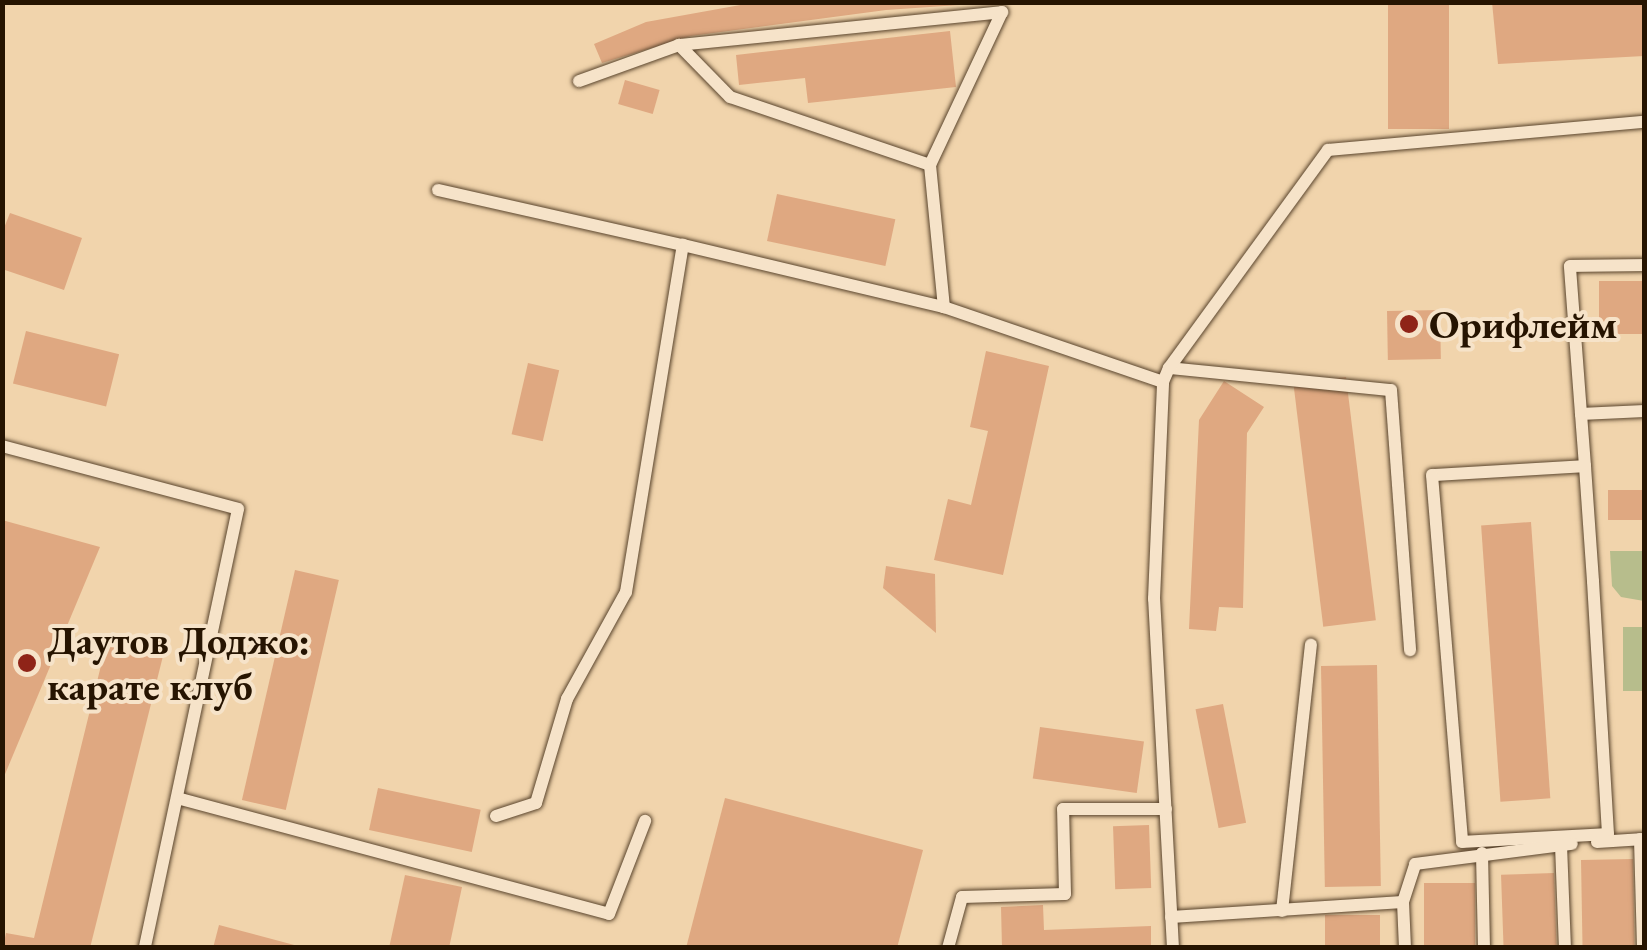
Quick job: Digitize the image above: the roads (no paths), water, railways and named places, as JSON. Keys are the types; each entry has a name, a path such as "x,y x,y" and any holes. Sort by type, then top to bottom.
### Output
{"lane":[{"path":"580,81 679,45 1002,12 930,165 944,307"},
{"path":"679,45 730,98 930,165"},
{"path":"1173,948 1154,599 1163,382 1169,368 1328,150 1644,122"},
{"path":"438,190 944,307 1163,382"},
{"path":"496,816 536,803 567,699 626,592 682,245"},
{"path":"1608,834 1570,266 1644,265"},
{"path":"1169,368 1391,390 1410,650"},
{"path":"1581,414 1644,411"},
{"path":"2,446 238,509 145,948"},
{"path":"1585,466 1432,475 1462,842 1608,834 1643,836"},
{"path":"1282,911 1311,645"},
{"path":"177,798 609,914 645,821"},
{"path":"948,948 962,897 1065,894 1063,809 1166,809"},
{"path":"1404,948 1403,902 1415,864 1643,836"},
{"path":"1643,836 1643,948"},
{"path":"1561,845 1565,948"},
{"path":"1482,853 1484,948"},
{"path":"1171,917 1403,902"}],"place":[{"name":"Орифлейм","path":"1409,324"},
{"name":"Даутов Доджо: карате клуб","path":"27,663"}]}
